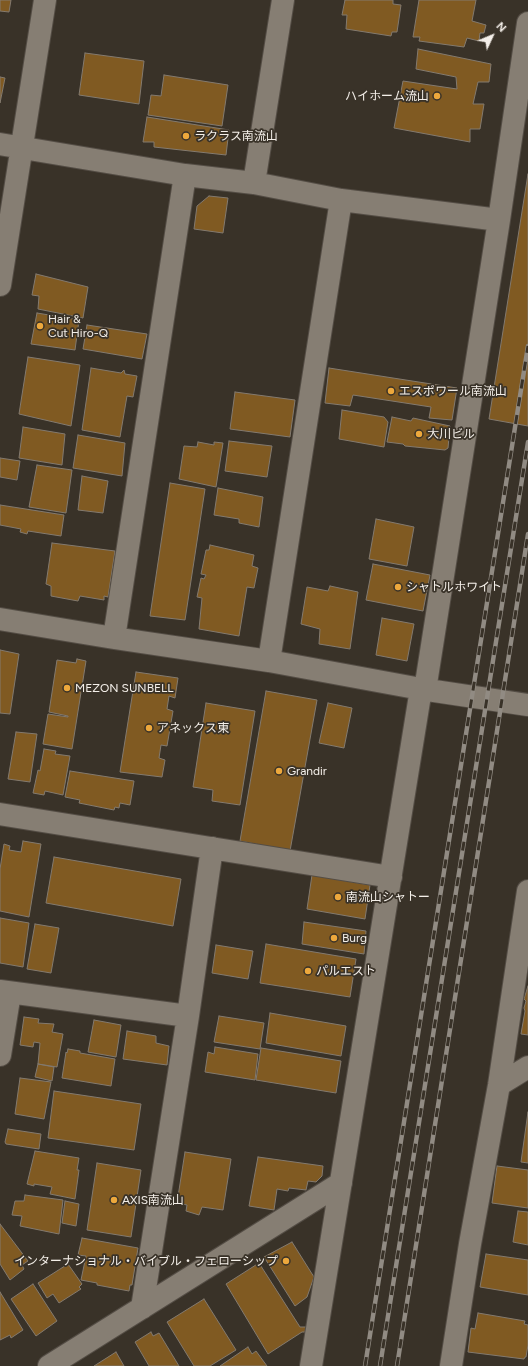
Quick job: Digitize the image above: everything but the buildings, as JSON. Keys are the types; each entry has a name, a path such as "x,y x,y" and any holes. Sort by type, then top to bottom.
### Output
{"street":[{"path":"0,285 45,0"},
{"path":"254,183 283,0"},
{"path":"311,1366 499,220 528,23"},
{"path":"0,144 185,175 254,183 341,200 499,220"},
{"path":"114,638 185,175"},
{"path":"269,661 341,200"},
{"path":"0,619 269,661 423,689 528,705"},
{"path":"0,814 391,877"},
{"path":"142,1308 188,1016 212,848"},
{"path":"452,1366 470,1244 499,1085 528,891"},
{"path":"0,1055 5,992 188,1016"},
{"path":"499,1085 528,1067"},
{"path":"49,1366 341,1183"}],"railway":[{"path":"365,1366 528,346"},
{"path":"380,1366 528,442"},
{"path":"397,1366 528,534"}],"place":[{"name":"ハイホーム流山","path":"437,96"},
{"name":"ラクラス南流山","path":"186,136"},
{"name":"Hair & Cut Hiro-Q","path":"40,326"},
{"name":"エスポワール南流山","path":"391,391"},
{"name":"大川ビル","path":"419,434"},
{"name":"シャトルホワイト","path":"398,587"},
{"name":"MEZON SUNBELL","path":"67,688"},
{"name":"アネックス東","path":"149,728"},
{"name":"Grandir","path":"279,771"},
{"name":"南流山シャトー","path":"338,897"},
{"name":"Burg","path":"334,938"},
{"name":"パルエスト","path":"308,971"},
{"name":"AXIS南流山","path":"114,1200"},
{"name":"インターナショナル・バイブル・フェローシップ","path":"286,1261"}]}
